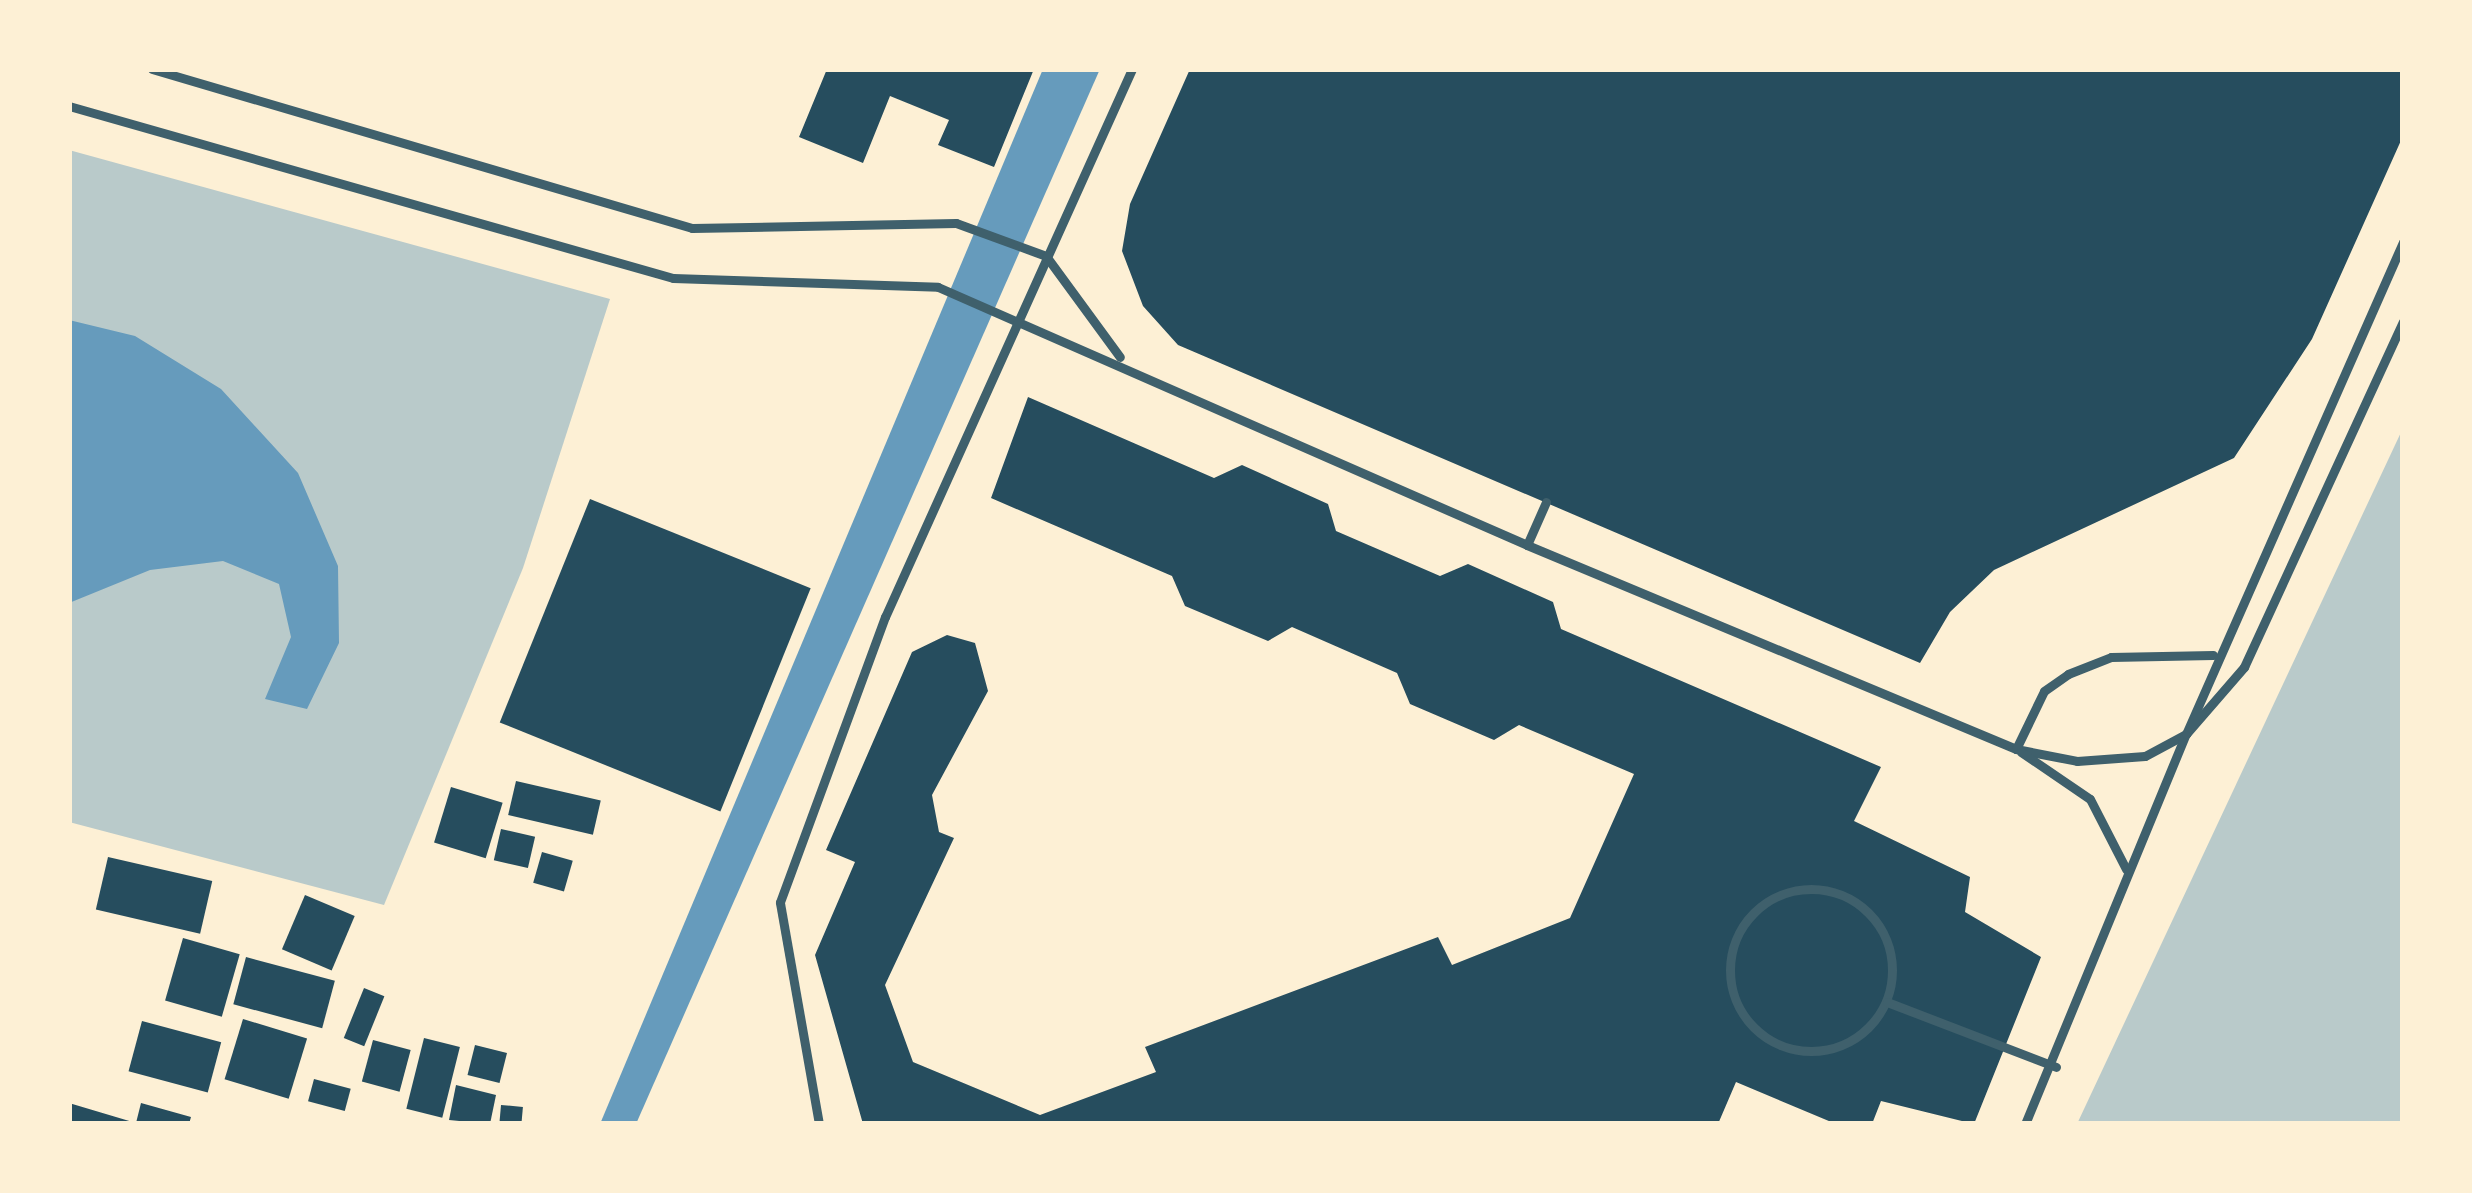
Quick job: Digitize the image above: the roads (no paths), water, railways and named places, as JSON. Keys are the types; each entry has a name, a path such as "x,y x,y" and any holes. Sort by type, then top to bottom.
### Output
{"lane":[{"path":"152,69 692,229 932,218 964,226 1046,256 1123,361"},
{"path":"819,1124 781,902 885,617 1132,69"},
{"path":"69,106 673,278 938,287 1019,317 1527,545 2016,749 2090,799 2126,869"},
{"path":"2025,1124 2056,1067 2126,869 2186,734 2213,655 2403,242"},
{"path":"2016,749 2122,760 2186,734 2244,667 2403,322"},
{"path":"1527,545 1546,502"},
{"path":"2016,749 2044,691 2068,674 2110,657 2213,655"},
{"path":"1811,889 1838,894 1880,926 1890,950 1887,1002 1850,1042 1797,1051 1750,1025 1736,1002 1732,949 1762,905 1811,889"},
{"path":"1887,1002 2056,1067"}],"water":[{"path":"1043,69 1100,69 636,1124 600,1124"},
{"path":"69,320 135,336 221,389 298,473 338,566 339,643 307,709 265,699 291,637 279,584 223,561 150,570 69,603"}]}
